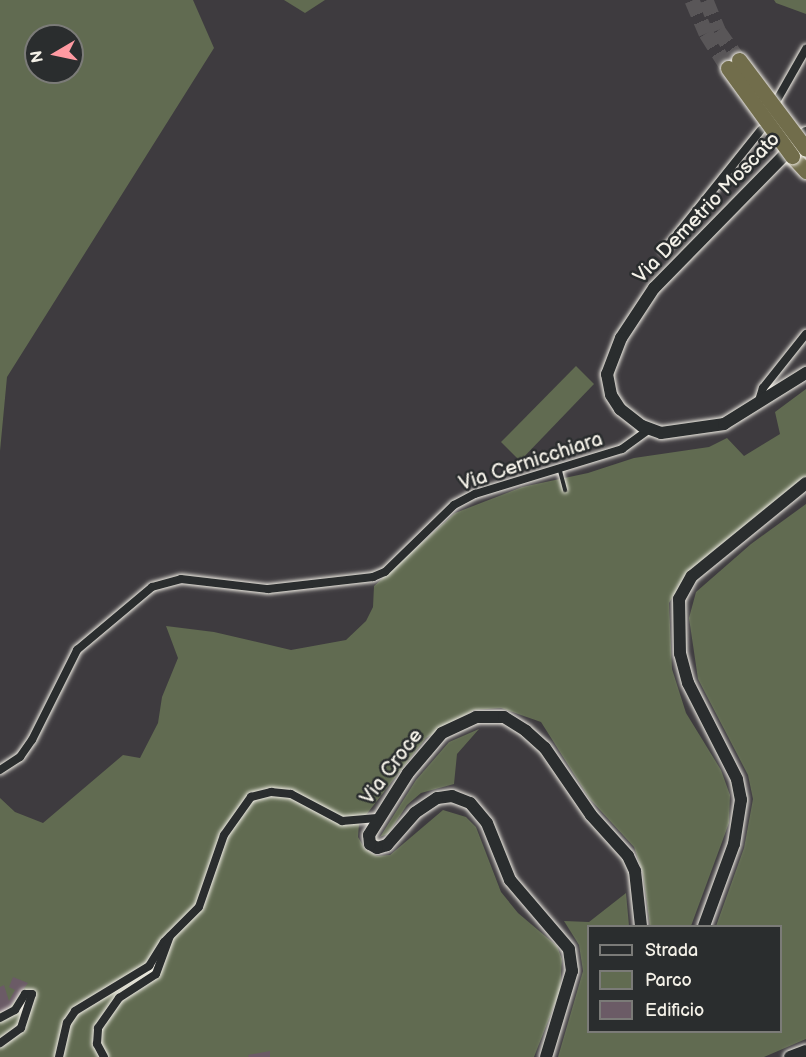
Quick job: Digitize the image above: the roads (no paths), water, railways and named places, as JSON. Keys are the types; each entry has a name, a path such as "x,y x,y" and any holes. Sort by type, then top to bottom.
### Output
{"highway":[{"path":"806,149 733,64 806,171"}],"street":[{"path":"777,100 806,49"},
{"path":"664,251 760,130"},
{"name":"Via Demetrio Moscato","path":"648,430 620,409 608,385 609,364 621,338 654,288 688,250 806,133"},
{"path":"758,404 763,388 806,334"},
{"path":"648,430 668,432 718,426 758,404 806,372"},
{"name":"Via Cernicchiara","path":"0,770 20,757 32,740 77,650 152,587 164,580 182,579 268,589 373,577 386,572 454,505 475,494 560,471 622,449 648,430"},
{"path":"705,925 734,844 741,800 737,779 688,682 680,654 679,599 692,576 806,483"},
{"name":"Via Croce","path":"546,1057 572,971 568,949 510,880 486,823 470,803 452,796 437,798 415,813 395,839 377,848 370,844 369,835 377,818 408,773 442,733 477,717 504,717 544,748 591,815 628,856 635,871 641,925"},
{"path":"59,1057 67,1023 75,1011 148,966 170,935 199,907 224,835 251,797 271,792 291,794 342,821 377,818"},
{"path":"104,1057 97,1044 98,1028 119,998 156,974 170,935"},
{"path":"0,1018 15,1010 25,994 32,994 21,1028 0,1043"},
{"path":"790,1057 806,1051"}],"lane":[{"path":"560,471 565,490"}],"tunnel":[{"path":"692,0 706,33 728,68"},
{"path":"706,0 718,30 739,60"}]}
